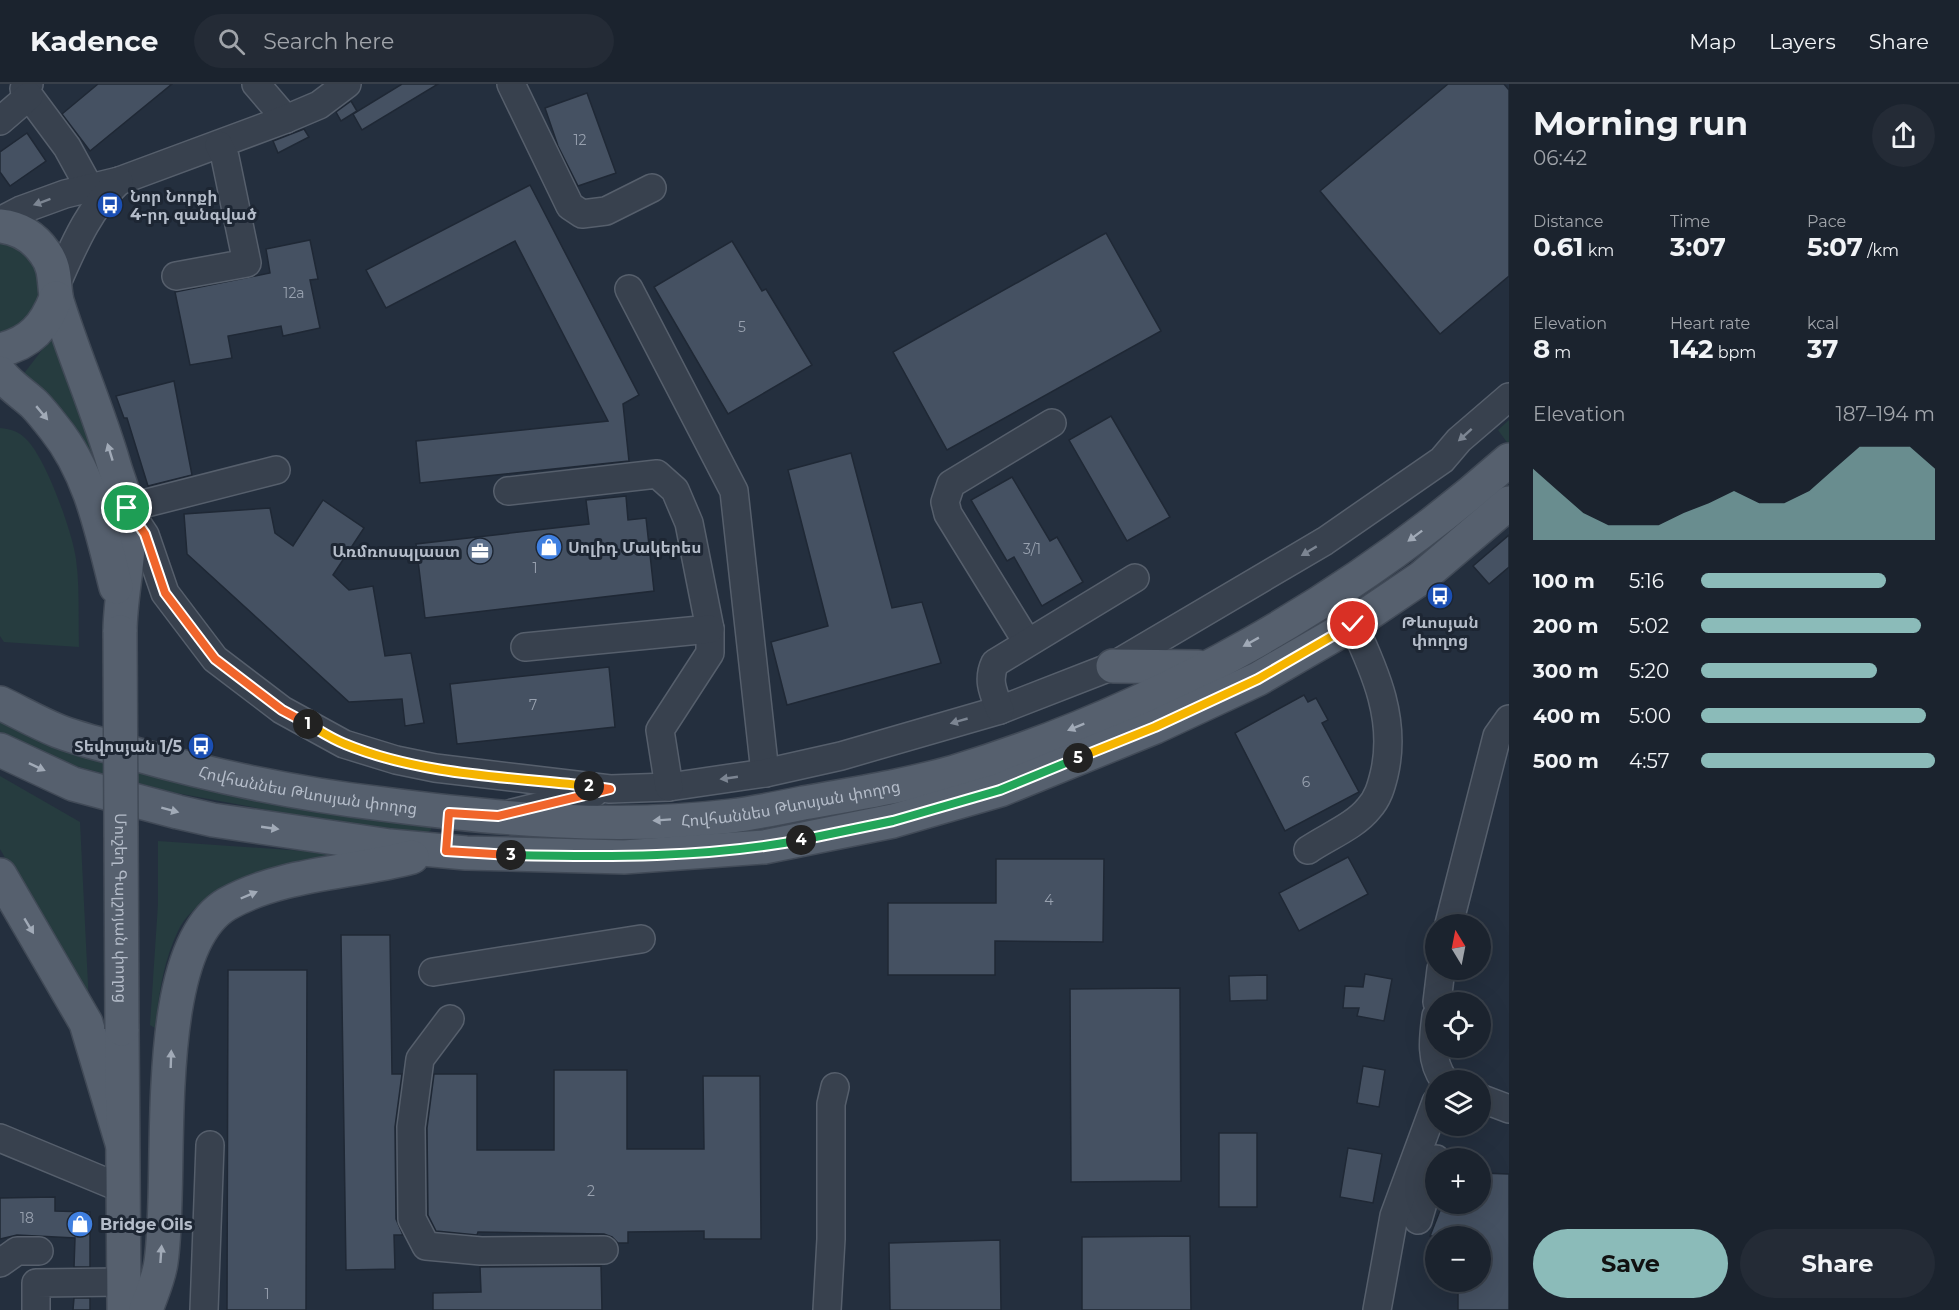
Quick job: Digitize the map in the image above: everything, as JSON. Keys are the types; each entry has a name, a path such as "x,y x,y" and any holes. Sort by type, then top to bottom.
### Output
{"main road":[{"name":"Մուշեղ Գալշոյան փողոց","path":"0,224 16,228 35,241 46,254 100,417 127,508 128,553 120,617 124,1296"},
{"path":"0,350 21,343 39,330 48,319 57,290"},
{"path":"0,373 9,385 42,413 57,431 75,462 90,494 101,527 120,617"},
{"name":"Հովհաննես Թևոսյան փողոց","path":"0,702 58,731 235,781 328,798 449,813 626,823 731,816 860,793 952,772 1037,742 1127,706 1205,667 1312,607 1506,473"},
{"path":"0,750 73,784 213,820 441,851 636,856 764,847 893,821 1000,790 1155,727 1258,679 1353,624 1421,578 1509,502"},
{"path":"1440,517 1460,513 1467,522 1463,542"},
{"path":"1113,666 1205,667"},
{"path":"146,1310 161,1263 171,1040 177,993 189,954 201,929 226,905 270,886 441,851"},
{"path":"0,875 86,1023 122,1143"}],"street":[{"path":"256,84 286,119"},
{"path":"0,224 21,210 89,187 119,181 286,119 318,105 347,84"},
{"path":"511,84 570,206 582,214 606,211 652,188"},
{"path":"0,121 26,88 67,147 89,187"},
{"path":"176,276 247,264 225,157 219,145"},
{"path":"57,290 85,222 99,200 119,181"},
{"path":"629,289 734,491 765,773"},
{"path":"276,470 127,508 145,534 165,593 215,659 282,710 344,744 396,760 435,768 610,789 669,787 765,773 841,756 1000,710 1113,666 1325,541 1442,460 1460,440 1509,397"},
{"path":"1027,642 948,514 945,502 951,484 1052,423"},
{"path":"508,490 657,474 675,490 689,523 710,629 710,653 660,730 669,787"},
{"path":"1000,710 990,684 991,672 995,663 1135,578"},
{"path":"1308,850 1368,810 1379,794 1387,763 1389,731 1386,706 1369,658 1353,624"},
{"path":"525,646 710,629"},
{"path":"1452,914 1497,736 1509,719"},
{"path":"498,816 610,789"},
{"path":"441,851 449,813"},
{"path":"433,972 641,939"},
{"path":"450,1019 420,1059 411,1127 412,1219 426,1246 481,1251 604,1250"},
{"path":"827,1310 831,1239 831,1104 835,1087"},
{"path":"1491,1091 1509,1092"},
{"path":"1491,1102 1509,1109"},
{"path":"1377,1310 1394,1216 1425,1132"},
{"path":"0,1138 123,1189"},
{"path":"204,1310 210,1145"},
{"path":"1418,1220 1425,1196"},
{"path":"0,1263 17,1251 39,1251"},
{"path":"36,1310 36,1283 124,1296"}],"green space":[{"path":"0,242 18,248 30,259 37,272 40,287 37,302 30,315 17,326 0,333"},
{"path":"52,337 100,460 95,472 22,376"},
{"path":"1509,420 1509,445 1498,430"},
{"path":"0,428 19,433 28,441 43,464 64,515 76,559 79,647 4,642 0,636"},
{"path":"0,720 431,825 431,830 426,833 305,817 171,792 65,763 0,732"},
{"path":"0,776 80,822 89,1005 0,849"},
{"path":"158,841 349,854 254,878 208,898 191,913 178,931 165,967 155,1028 150,1025 158,904"}],"building":[{"path":"98,84 172,84 90,151 62,114"},
{"path":"402,84 438,84 362,130 353,114"},
{"path":"1448,84 1504,84 1509,90 1509,276 1440,334 1320,191"},
{"path":"587,93 616,173 578,186 558,146 545,108"},
{"path":"351,101 357,111 341,121 336,112"},
{"path":"304,129 309,137 278,153 273,141"},
{"path":"27,133 46,161 10,186 0,172 0,152"},
{"path":"530,185 639,395 623,404 629,461 420,483 416,441 608,421 515,241 386,308 366,270"},
{"path":"1106,233 1161,331 947,450 893,352"},
{"path":"310,240 318,279 310,280 320,328 283,336 281,326 228,336 232,358 190,365 175,292 270,273 266,249"},
{"path":"732,241 762,291 766,289 812,365 728,414 654,287"},
{"path":"174,381 192,475 148,486 127,418 124,418 116,396"},
{"path":"1111,416 1170,517 1127,541 1069,440"},
{"path":"851,453 892,608 922,602 941,663 787,705 771,642 828,626 788,470"},
{"path":"1012,477 1050,541 1057,537 1083,582 1042,606 1014,557 1007,561 971,500"},
{"path":"626,496 628,520 646,518 654,591 425,618 416,544 589,524 586,500"},
{"path":"323,500 364,528 333,575 349,590 373,586 385,656 411,653 424,723 405,726 402,699 349,702 187,554 184,514 270,508 275,533 293,546"},
{"path":"1509,535 1509,567 1489,584 1473,566"},
{"path":"609,667 615,727 457,744 450,684"},
{"path":"1304,695 1308,702 1316,698 1328,720 1322,723 1359,792 1285,831 1235,733"},
{"path":"1348,857 1368,894 1299,931 1279,893"},
{"path":"996,859 1104,859 1103,942 995,941 995,975 888,975 888,903 996,903"},
{"path":"341,935 390,935 392,1074 402,1074 395,1127 396,1219 403,1235 394,1235 395,1269 346,1270"},
{"path":"228,970 307,970 306,1310 227,1310"},
{"path":"1365,974 1392,979 1384,1021 1357,1016 1359,1008 1343,1008 1345,986 1363,987"},
{"path":"1267,975 1267,1000 1230,1001 1229,976"},
{"path":"1180,988 1181,1181 1071,1182 1070,989"},
{"path":"1363,1066 1385,1070 1379,1107 1357,1103"},
{"path":"554,1070 627,1070 627,1149 704,1149 703,1076 760,1076 761,1239 704,1239 704,1231 628,1232 628,1243 618,1243 612,1237 604,1234 478,1232 477,1235 436,1231 428,1215 427,1128 434,1074 477,1074 477,1150 554,1150"},
{"path":"1219,1133 1257,1133 1257,1207 1219,1207"},
{"path":"1348,1148 1382,1154 1373,1203 1340,1197"},
{"path":"1491,1173 1509,1174 1509,1310 1458,1310 1458,1292 1491,1292 1491,1226 1434,1226 1439,1214 1491,1214"},
{"path":"55,1197 55,1211 90,1212 90,1267 74,1267 75,1238 17,1235 0,1239 0,1198"},
{"path":"1190,1236 1191,1310 1082,1310 1082,1237"},
{"path":"1000,1240 1001,1310 890,1310 889,1243"},
{"path":"601,1266 602,1310 433,1310 433,1293 481,1292 480,1267"},
{"path":"74,1298 90,1298 90,1310 73,1310"}],"place":[{"name":"Նոր Նորքի 4-րդ զանգված","path":"110,205"},
{"name":"Սոլիդ Մակերես","path":"549,547"},
{"name":"Առմռոսպլաստ","path":"480,551"},
{"name":"Թևոսյան փողոց","path":"1440,596"},
{"name":"Տեվոսյան 1/5","path":"201,746"},
{"name":"Bridge Oils","path":"80,1224"}],"route":[{"path":"127,508 145,534 165,593 181,617 215,659 282,710 344,744 396,760 435,768 610,789 498,816 449,813 446,851 466,854 624,857 764,847 893,821 1000,790 1155,727 1258,679 1353,624"}]}
